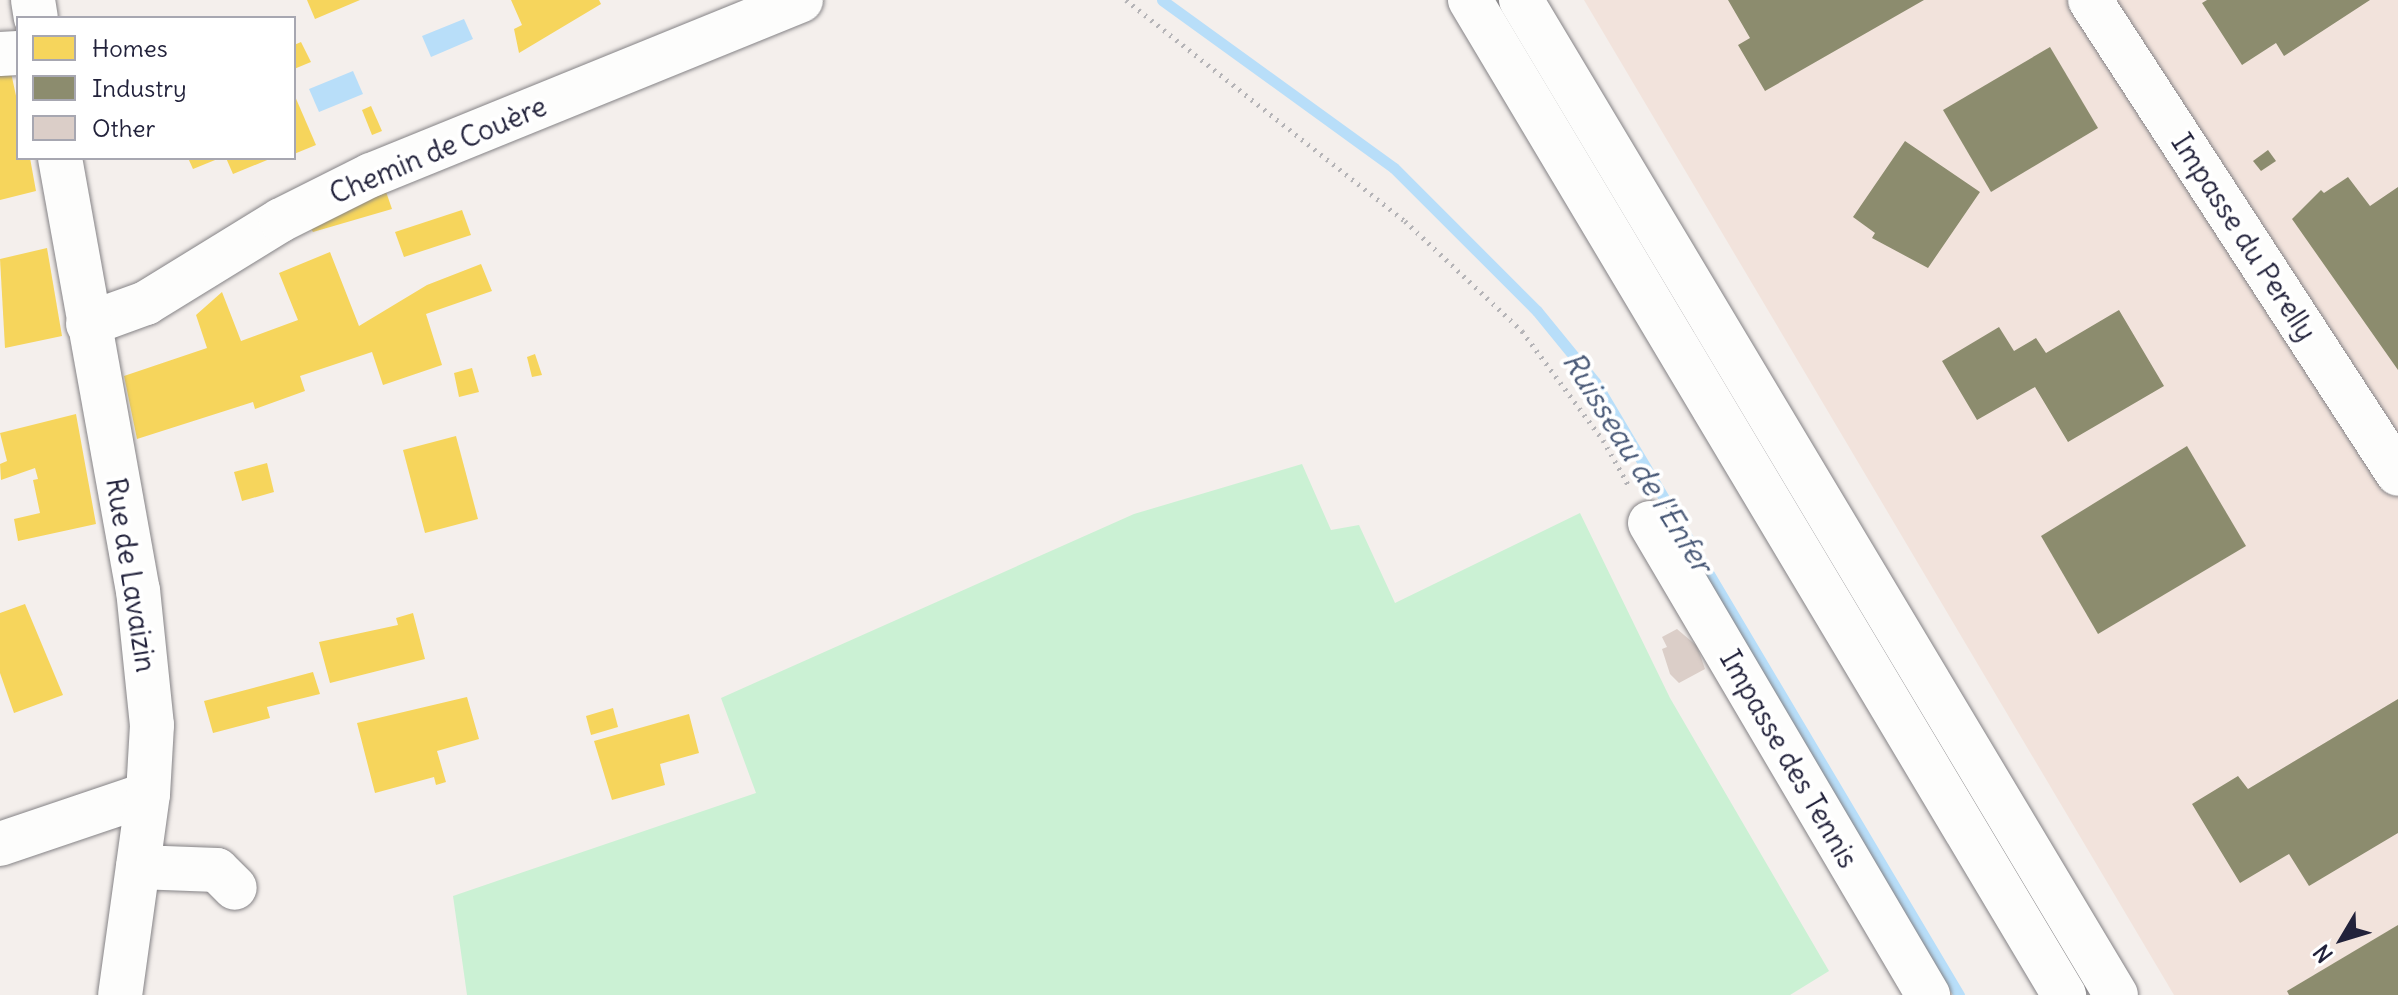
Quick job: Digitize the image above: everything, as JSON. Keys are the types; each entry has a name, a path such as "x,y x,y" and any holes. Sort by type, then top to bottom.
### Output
{"main road":[{"name":"Chemin de Couère","path":"88,324 146,303 281,220 371,175 801,0"},
{"path":"1470,0 2064,995"},
{"name":"Impasse du Perelly","path":"2090,0 2398,474"},
{"path":"1531,12 2116,995"},
{"name":"Rue de Lavaizin","path":"60,160 138,590 152,725 148,794 120,995"},
{"name":"Impasse des Tennis","path":"1650,523 1928,995"},
{"path":"0,844 148,794"},
{"path":"138,867 217,870 235,888"}],"path":[{"path":"1126,0 1405,221 1522,331 1603,440 1650,523"}],"shaded area":[{"path":"1584,0 2398,0 2398,995 2174,995"}],"green space":[{"path":"1302,464 1331,530 1359,525 1395,603 1580,513 1670,698 1829,971 1790,995 467,995 453,896 756,793 721,698 1134,514"}],"water":[{"path":"464,19 473,39 431,57 422,36"},
{"path":"353,71 363,94 319,112 309,89"}],"building: Homes":[{"path":"307,0 360,0 315,19"},
{"path":"511,0 599,0 601,4 519,53 514,29 522,25"},
{"path":"301,42 311,62 296,68 296,44"},
{"path":"0,68 10,68 16,96 16,160 30,160 36,191 0,200"},
{"path":"296,99 316,145 296,153"},
{"path":"371,106 382,131 372,135 362,110"},
{"path":"189,160 215,160 193,169"},
{"path":"227,160 267,160 233,174"},
{"path":"384,186 392,209 313,232 308,224"},
{"path":"462,210 471,235 404,257 395,232"},
{"path":"47,248 62,336 5,348 0,259"},
{"path":"330,252 359,326 427,285 481,264 492,291 426,314 442,365 383,385 372,352 300,376 305,391 255,409 253,402 137,439 124,376 207,348 196,315 222,292 241,341 298,320 279,273"},
{"path":"535,354 542,375 532,377 527,357"},
{"path":"472,368 479,392 459,397 454,373"},
{"path":"76,414 96,524 18,541 14,519 40,513 33,480 38,479 35,468 1,480 0,464 7,461 0,433"},
{"path":"456,436 478,519 425,533 403,450"},
{"path":"267,463 274,492 242,501 234,472"},
{"path":"25,604 63,695 14,713 0,673 0,613"},
{"path":"413,613 425,659 330,683 319,642 398,625 396,618"},
{"path":"313,672 320,694 267,707 270,718 213,733 204,701"},
{"path":"467,697 479,739 437,751 446,782 436,785 434,777 375,793 357,723"},
{"path":"613,708 618,727 591,735 586,716"},
{"path":"689,714 699,753 660,764 665,785 612,800 594,741"}],"building: Industry":[{"path":"1728,0 1924,0 1765,91 1738,45 1750,38"},
{"path":"2207,0 2370,0 2284,56 2276,43 2242,65 2202,3"},
{"path":"2050,47 2098,128 1991,192 1943,110"},
{"path":"1905,141 1980,192 1928,268 1872,238 1875,233 1853,217"},
{"path":"2268,150 2276,161 2261,171 2253,161"},
{"path":"2348,177 2370,206 2398,187 2398,370 2292,219 2321,190 2324,193"},
{"path":"2119,310 2164,386 2068,442 2035,387 1977,420 1942,361 1999,327 2014,351 2036,338 2046,353"},
{"path":"2187,446 2246,546 2098,634 2041,536"},
{"path":"2398,699 2398,833 2309,886 2289,854 2240,883 2192,804 2238,776 2248,789"},
{"path":"2398,925 2398,995 2289,995 2287,991"}],"building: Other":[{"path":"1677,629 1697,646 1705,669 1679,683 1670,674 1662,649 1667,647 1662,637"}],"waterway":[{"name":"Ruisseau de l'Enfer","path":"1162,0 1394,168 1537,311 1595,382 1959,995"}]}
